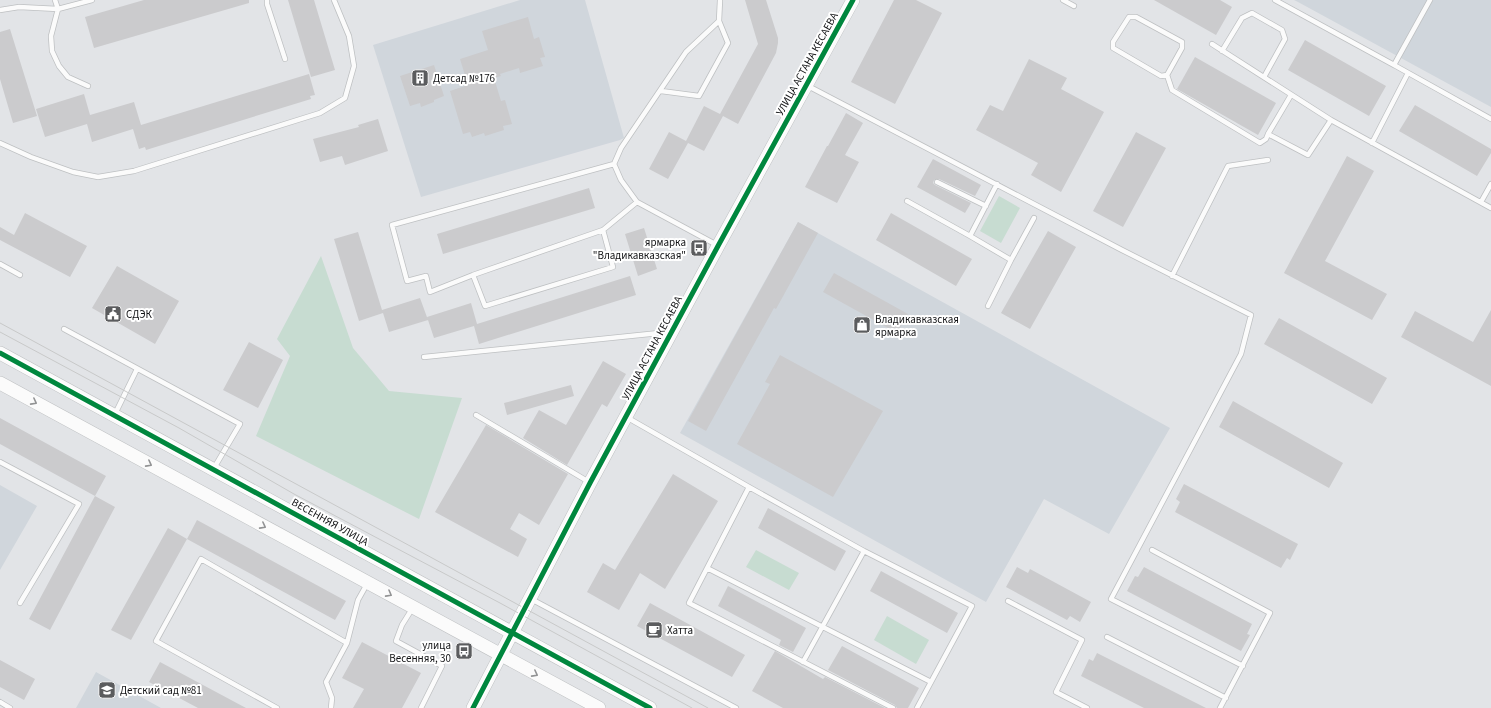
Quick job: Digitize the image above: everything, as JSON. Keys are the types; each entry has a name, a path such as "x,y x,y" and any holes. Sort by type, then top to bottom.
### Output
{"street":[{"name":"УЛИЦА АСТАНА КЕСАЕВА","path":"473,708 590,483 671,332 711,263 718,246 853,0"},
{"name":"ВЕСЕННЯЯ УЛИЦА","path":"0,353 650,708"},
{"path":"0,383 599,708"}],"lane":[{"path":"55,0 58,9 51,36 52,52 58,66 68,77 88,86"},
{"path":"0,10 19,8 58,9 92,0"},
{"path":"267,0 285,59"},
{"path":"0,143 31,157 73,172 98,176 134,171 320,113 345,98 354,66 349,36 334,0"},
{"path":"661,91 699,96 728,43 719,21 720,0"},
{"path":"1063,0 1074,6"},
{"path":"1275,0 1491,119"},
{"path":"1394,65 1430,0"},
{"path":"1222,51 1242,18 1252,13 1282,30 1285,39 1264,77"},
{"path":"1167,75 1161,76 1113,48 1113,42 1129,17 1136,17 1182,42 1182,48 1167,75 1172,90 1260,143 1266,139 1291,95"},
{"path":"718,246 638,202 621,180 614,164 621,148 686,52 719,21"},
{"path":"1212,44 1331,120 1491,208"},
{"path":"1372,143 1408,73"},
{"path":"807,85 1172,276 1251,315 1241,354 1111,599 1243,666"},
{"path":"1268,134 1308,155 1331,120"},
{"path":"1172,276 1228,166 1268,160"},
{"path":"614,164 392,226 407,281 426,276 430,292 473,274 602,230 638,202"},
{"path":"937,182 986,206"},
{"path":"970,236 997,184"},
{"path":"1481,202 1491,184"},
{"path":"907,201 1011,260"},
{"path":"988,306 1034,218"},
{"path":"473,274 485,306 612,267 602,230"},
{"path":"0,264 20,275"},
{"path":"64,329 240,424 213,470"},
{"path":"424,357 671,332"},
{"path":"114,415 138,369"},
{"path":"476,415 590,483"},
{"path":"626,417 864,551 972,606 917,708"},
{"path":"0,462 79,504 20,604"},
{"path":"749,487 689,603 893,708"},
{"path":"1152,550 1270,613 1220,708"},
{"path":"803,662 864,551"},
{"path":"277,708 156,641 201,559 347,643"},
{"path":"707,568 931,682"},
{"path":"331,708 332,698 326,682 347,643 358,600 368,583"},
{"path":"531,598 736,708"},
{"path":"1008,601 1082,640 1056,692 1087,708"},
{"path":"413,607 402,625 396,641 442,666 421,708"},
{"path":"1107,637 1226,698"},
{"path":"0,702 10,708"}],"shaded area":[{"path":"520,0 585,0 624,138 421,197 373,45"},
{"path":"1294,0 1491,0 1491,107 1298,2"},
{"name":"Владикавказская ярмарка","path":"798,222 1170,428 1109,534 1044,499 986,602 680,433"},
{"path":"0,485 37,506 0,570"},
{"name":"Детский сад №81","path":"96,672 161,708 76,708"}],"green space":[{"path":"999,196 1020,208 1001,243 980,231"},
{"path":"321,256 353,348 389,391 462,398 419,519 256,436 290,356 277,339"},
{"path":"756,550 799,573 789,590 746,567"},
{"path":"887,616 929,640 916,664 874,640"}],"building":[{"path":"144,0 249,0 249,3 94,48 85,17"},
{"path":"288,0 314,0 335,70 311,77"},
{"path":"745,0 766,0 778,38 776,53 738,124 723,116 704,151 688,143 668,179 649,169 669,132 686,141 704,106 720,114 758,44"},
{"path":"894,0 916,0 942,13 895,104 851,82"},
{"path":"1154,0 1220,0 1232,7 1216,35"},
{"name":"Детсад №176","path":"528,17 534,39 539,37 545,57 540,58 543,66 520,73 519,68 500,74 501,76 494,78 501,101 505,100 512,124 503,126 504,130 485,136 484,133 472,137 470,132 463,134 450,91 468,85 460,59 488,50 482,31"},
{"path":"10,29 37,116 13,123 0,79 0,32"},
{"path":"1305,40 1386,86 1369,116 1288,70"},
{"path":"1195,57 1276,103 1258,135 1177,89"},
{"path":"1029,59 1067,78 1061,89 1104,112 1061,192 1031,175 1038,163 976,130 990,105 1003,111"},
{"path":"434,65 444,96 421,107 420,103 410,106 400,76"},
{"path":"309,74 315,95 310,96 311,99 146,150 145,147 139,149 133,129 92,142 87,124 45,137 36,109 84,94 90,115 134,102 141,125"},
{"path":"1415,105 1491,149 1491,153 1477,176 1399,131"},
{"path":"846,113 863,123 845,155 859,162 837,203 805,187"},
{"path":"378,119 388,151 345,165 342,156 320,162 313,139 359,127 358,125"},
{"path":"1136,132 1166,148 1123,227 1093,211"},
{"path":"1347,156 1374,171 1325,261 1387,294 1372,320 1284,273"},
{"path":"933,159 981,185 975,196 939,179 934,180 933,183 935,185 971,203 965,213 917,187"},
{"path":"589,188 595,208 443,254 437,234"},
{"path":"25,213 87,246 70,277 0,240 0,227 14,235"},
{"path":"891,213 972,259 956,286 876,240"},
{"path":"798,222 818,233 776,309 774,308 706,431 688,421"},
{"path":"644,228 657,269 638,276 625,234"},
{"path":"1048,231 1076,247 1030,329 1001,313"},
{"path":"358,232 382,310 420,298 428,320 389,332 383,313 359,321 334,239"},
{"path":"117,266 179,301 155,344 92,308"},
{"path":"834,273 908,314 897,333 823,292"},
{"path":"630,276 636,295 479,344 474,326 434,338 427,317 471,303 477,324"},
{"path":"1491,310 1491,386 1401,337 1415,311 1473,342"},
{"path":"1279,318 1387,378 1372,404 1264,344"},
{"path":"249,342 283,360 258,408 223,390"},
{"path":"780,355 883,411 833,497 737,444 770,384 765,382"},
{"path":"603,361 626,374 607,407 602,404 567,465 523,438 539,410 566,425"},
{"path":"571,385 574,396 507,415 504,403"},
{"path":"1233,401 1343,463 1329,488 1219,427"},
{"path":"0,418 106,476 95,496 0,444"},
{"path":"486,425 568,474 539,525 519,513 510,529 527,539 518,557 435,512"},
{"path":"673,474 718,501 665,589 640,573 619,610 587,592 603,563 615,570"},
{"path":"1184,484 1298,544 1290,560 1287,558 1281,568 1175,512 1180,502 1176,499"},
{"path":"95,496 115,507 50,630 29,619"},
{"path":"768,508 846,551 835,571 758,528"},
{"path":"197,520 346,601 335,620 187,539"},
{"path":"168,528 187,539 131,640 111,630"},
{"path":"1017,567 1028,573 1030,569 1091,602 1080,622 1070,616 1067,620 1006,587"},
{"path":"1144,567 1252,624 1247,634 1250,635 1241,651 1127,591 1135,576 1138,577"},
{"path":"881,571 958,613 947,633 870,591"},
{"path":"728,586 806,628 793,652 779,645 781,640 718,606"},
{"path":"650,603 745,655 732,677 637,626"},
{"path":"362,642 421,673 402,708 353,708 364,689 342,678"},
{"path":"842,646 919,688 908,708 897,708 895,705 828,670"},
{"path":"775,651 823,679 825,677 885,708 783,708 752,691"},
{"path":"1097,653 1206,708 1144,708 1081,676 1089,659 1093,661"},
{"path":"0,660 35,679 24,700 0,687"},
{"path":"160,662 246,708 198,708 149,682"}],"tram line":[{"path":"0,323 708,708"},
{"path":"0,332 179,428 294,494 500,603 692,708"}],"cycle path":[{"path":"473,708 590,483 853,0"},
{"path":"0,353 650,708"}],"place":[{"name":"Детсад №176","path":"420,78"},
{"name":"ярмарка \"Владикавказская\"","path":"699,248"},
{"name":"СДЭК","path":"113,314"},
{"name":"Владикавказская ярмарка","path":"862,325"},
{"name":"Хатта","path":"654,630"},
{"name":"улица Весенняя, 30","path":"464,651"},
{"name":"Детский сад №81","path":"107,690"}]}
